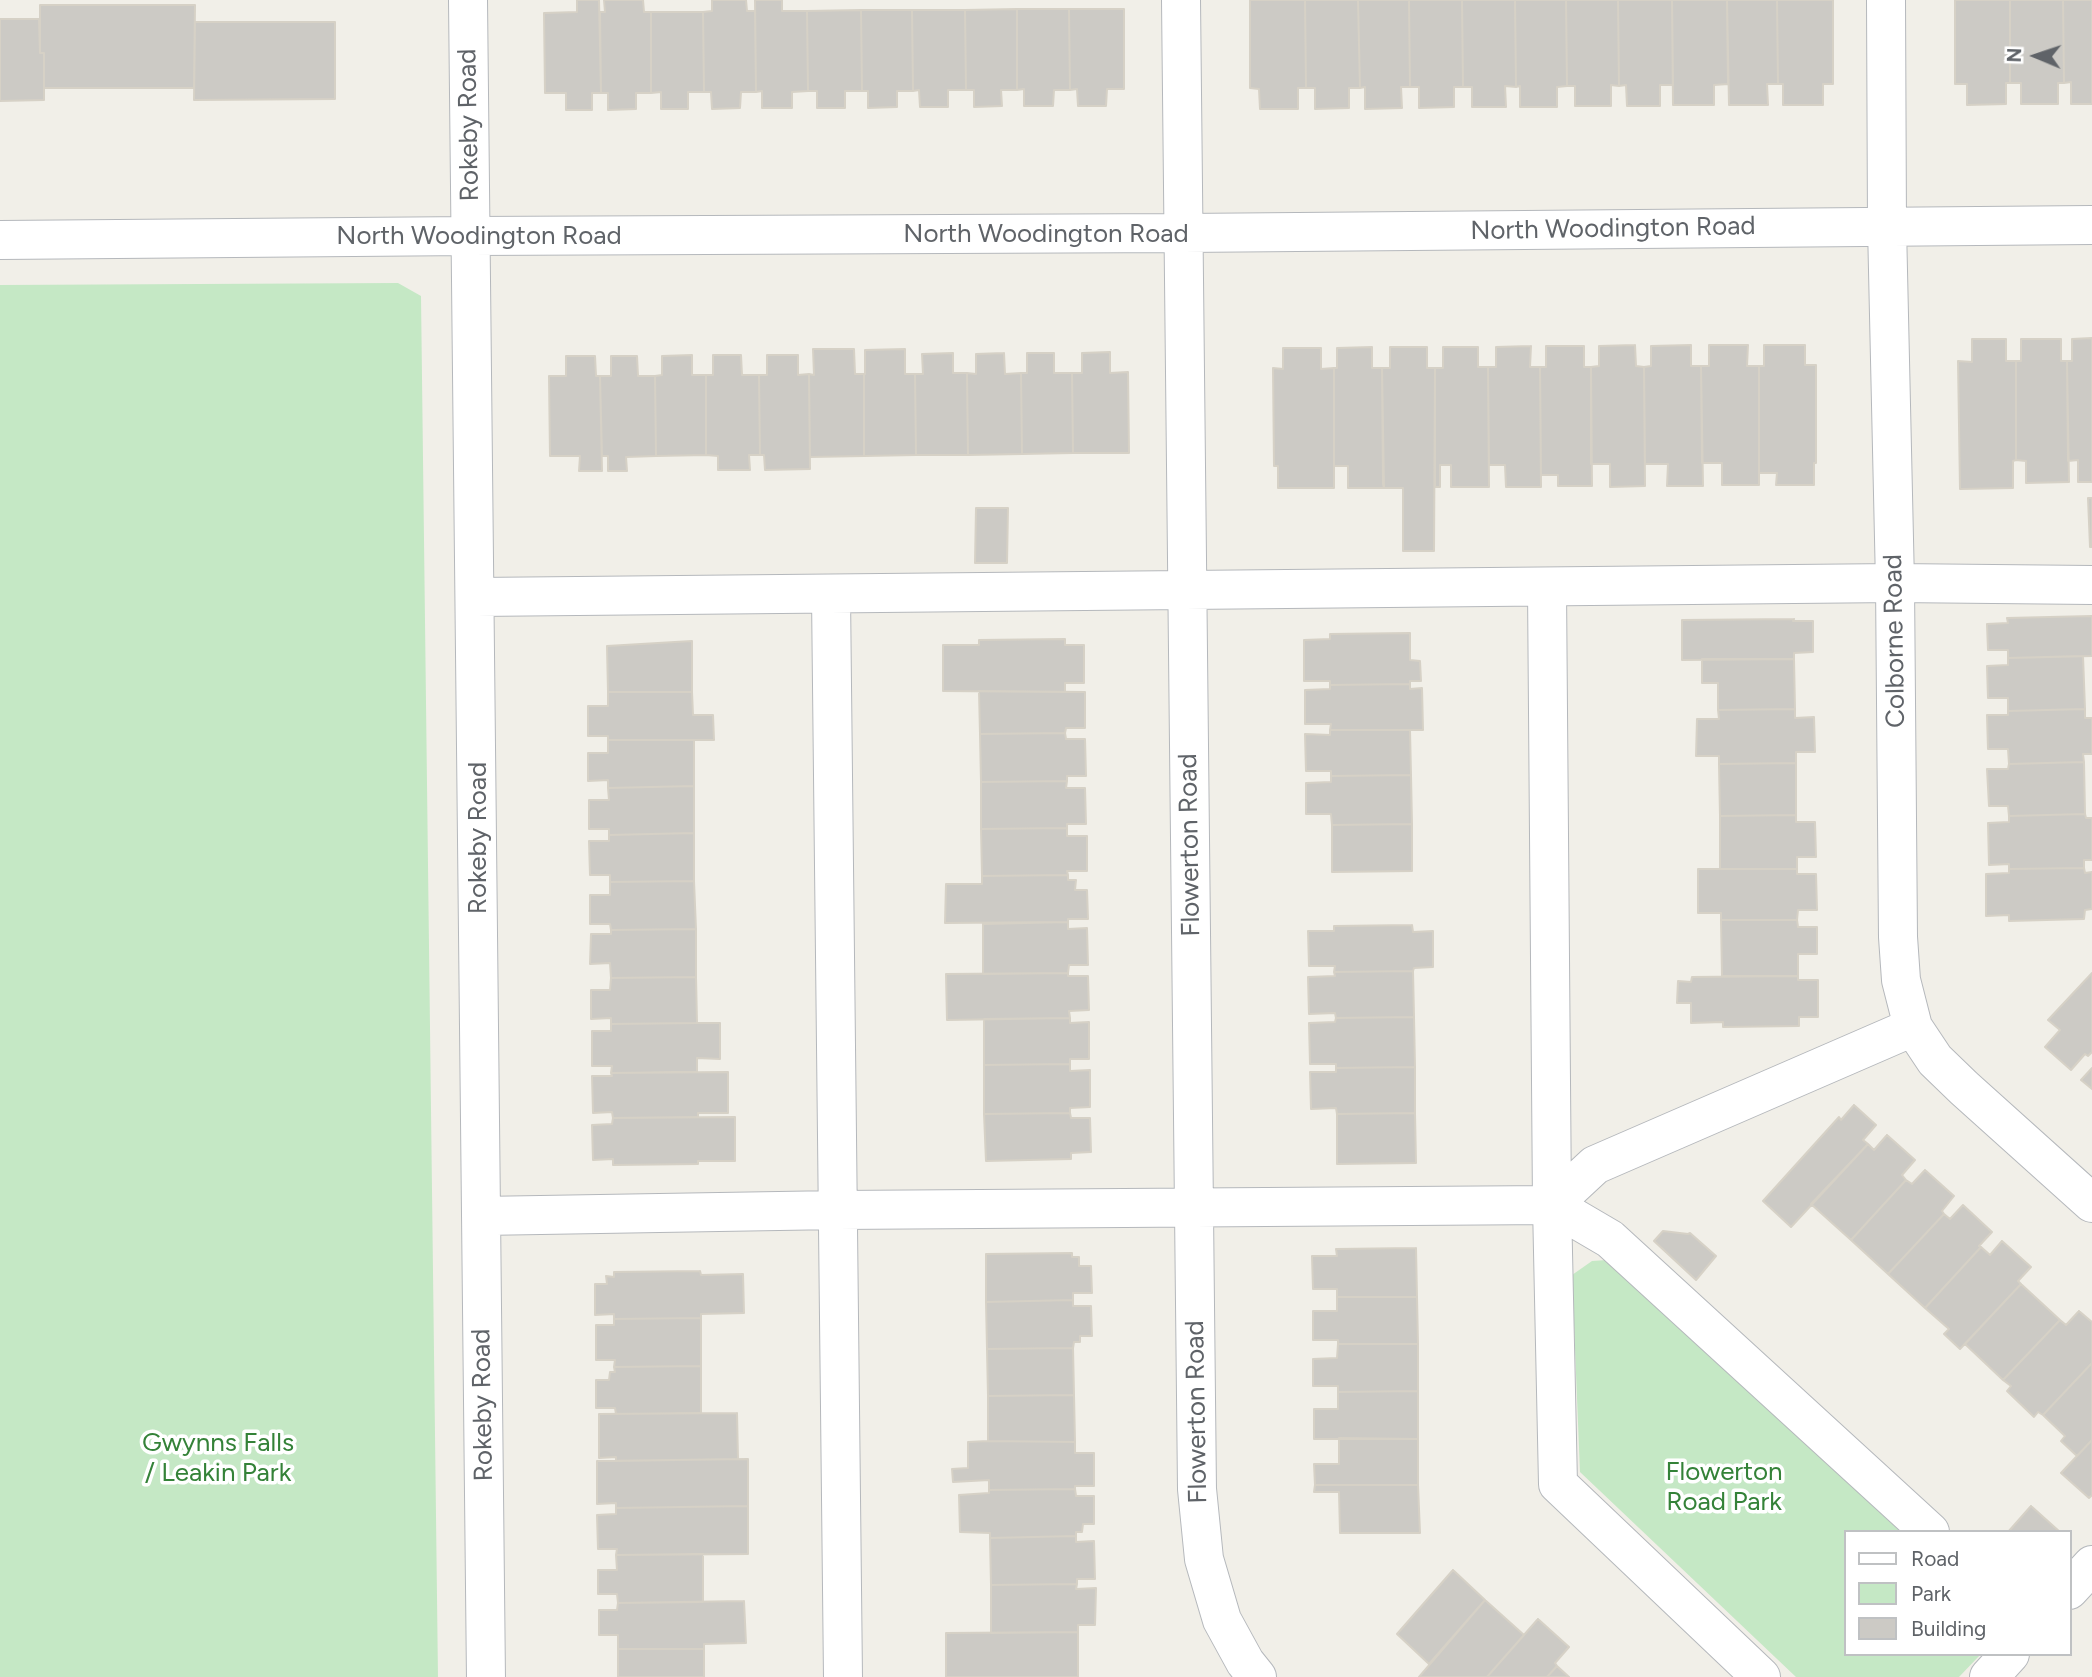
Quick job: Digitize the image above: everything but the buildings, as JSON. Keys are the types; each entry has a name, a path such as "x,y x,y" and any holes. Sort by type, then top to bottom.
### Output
{"street":[{"name":"Rokeby Road","path":"468,0 486,1677"},
{"name":"Flowerton Road","path":"1181,0 1197,1489 1204,1559 1222,1620 1245,1662 1257,1677"},
{"name":"Colborne Road","path":"1886,0 1887,226 1895,583 1898,937 1901,980 1913,1027 1935,1060 2092,1203"},
{"name":"North Woodington Road","path":"0,240 2092,225"},
{"path":"475,597 1895,583 2092,585"},
{"path":"1547,588 1552,1205 1558,1484 1761,1677"},
{"path":"831,595 843,1677"},
{"path":"1552,1205 1595,1165 1913,1027"},
{"path":"481,1216 838,1210 1552,1205 1610,1239 1928,1530"},
{"path":"2071,1588 2092,1565"},
{"path":"1989,1677 2008,1656"}],"green space":[{"name":"Gwynns Falls / Leakin Park","path":"398,283 421,296 438,1677 0,1677 0,285"},
{"name":"Flowerton Road Park","path":"1607,1260 1899,1530 1843,1530 1843,1656 1979,1656 1959,1677 1796,1677 1580,1472 1572,1275 1592,1261"}]}
